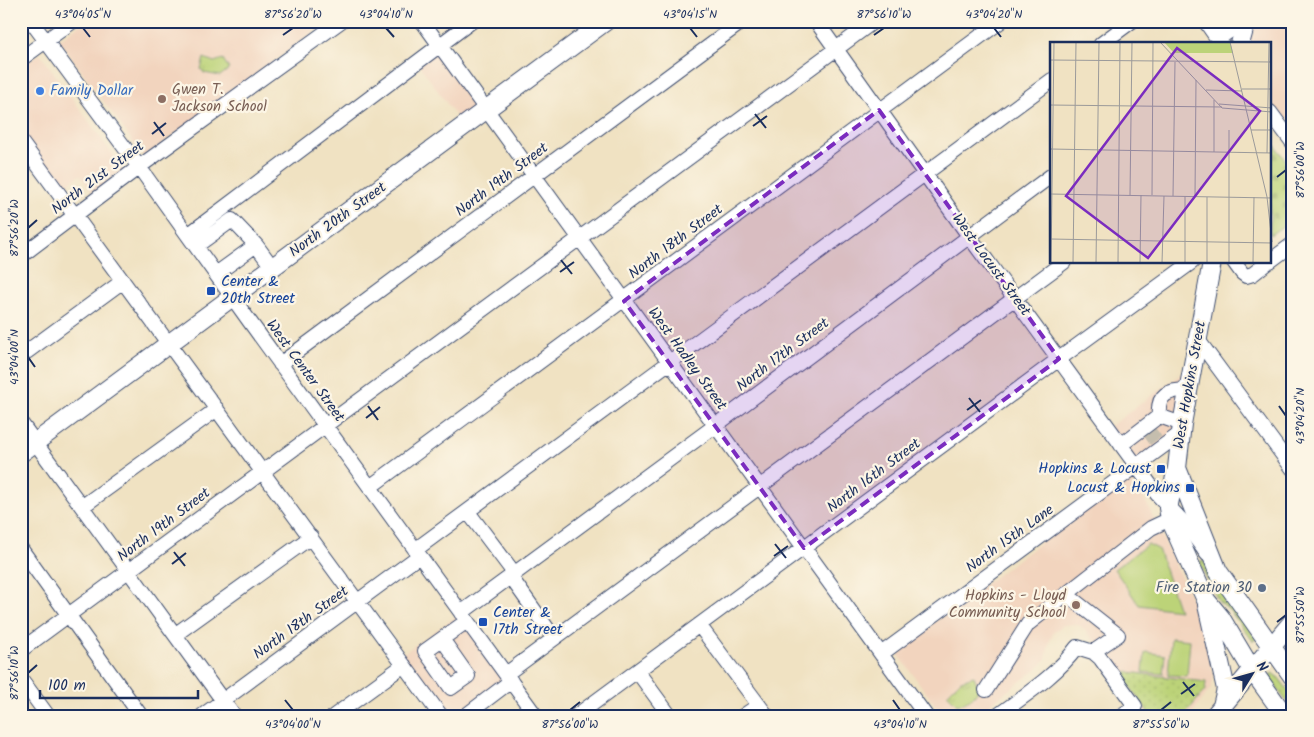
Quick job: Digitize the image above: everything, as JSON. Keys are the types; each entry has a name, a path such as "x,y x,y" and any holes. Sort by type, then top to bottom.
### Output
{"main road":[{"name":"North 20th Street","path":"21,453 606,21"},
{"path":"1241,42 1245,26 1249,21"},
{"path":"1252,42 1256,21"},
{"name":"West Hopkins Street","path":"1169,513 1188,390 1212,264"},
{"path":"1177,468 1218,571"},
{"name":"West Locust Street","path":"1169,513 1206,600 1221,618 1252,670 1285,716"},
{"name":"West Locust Street","path":"1218,571 1271,647 1291,671"},
{"path":"1206,600 1226,689 1218,711"},
{"path":"1218,711 1271,647 1291,628"}],"street":[{"name":"West Center Street","path":"31,21 140,167 232,298 536,716"},
{"path":"21,59 73,21"},
{"name":"North 21st Street","path":"21,256 341,21"},
{"name":"West Hadley Street","path":"422,21 926,716"},
{"path":"188,234 472,21"},
{"name":"North 19th Street","path":"280,364 743,21"},
{"name":"West Locust Street","path":"816,21 1169,513 1187,526 1218,571"},
{"name":"North 19th Street","path":"21,650 874,21"},
{"name":"North 18th Street","path":"370,487 1000,21"},
{"path":"1104,42 1132,21"},
{"path":"1205,21 1220,41 1244,21"},
{"name":"North 18th Street","path":"202,716 357,602 468,512 1050,81"},
{"path":"1272,115 1293,143"},
{"path":"24,151 75,215 441,716"},
{"name":"North 17th Street","path":"442,639 512,575 1050,176"},
{"path":"196,246 232,220 256,245 273,268"},
{"path":"1272,260 1293,244"},
{"path":"216,274 256,245"},
{"path":"465,716 554,638 1061,264"},
{"name":"North 16th Street","path":"576,716 1189,264"},
{"path":"1236,264 1246,276 1253,274 1266,264"},
{"path":"21,356 123,281"},
{"path":"1198,340 1293,469"},
{"path":"1121,445 1137,431 1161,420 1168,401 1167,393 1188,390"},
{"path":"83,506 216,409"},
{"path":"1161,420 1182,428"},
{"path":"21,423 234,716"},
{"name":"North 15th Lane","path":"881,654 1137,466 1182,428"},
{"path":"468,512 554,638"},
{"path":"986,690 1028,624 1169,513"},
{"path":"176,634 311,537"},
{"path":"21,549 142,716"},
{"path":"1066,594 1118,635 1093,652"},
{"path":"699,625 763,710 743,716"},
{"path":"997,716 1056,671 1066,662 1077,647 1093,652 1100,658 1135,706 1121,716"},
{"path":"334,716 404,665"},
{"path":"637,671 670,716"},
{"path":"21,679 48,716"}],"highlighted area":[{"path":"879,110 1059,359 804,548 624,301"}],"shaded area":[{"name":"Gwen T. Jackson School","path":"85,21 328,21 144,157 59,40"},
{"path":"1205,21 1288,21 1293,28 1293,114 1279,124 1272,115 1272,42 1220,42"},
{"path":"440,45 487,110 464,127 417,62"},
{"path":"40,54 124,170 93,193 80,175 60,189 21,136 21,67"},
{"path":"1192,366 1181,433 1137,466 1109,427"},
{"name":"Hopkins - Lloyd Community School","path":"1128,477 1147,504 1198,614 1214,676 1211,688 1190,716 1149,716 1087,632 1075,624 1063,625 1054,632 1049,643 1046,659 1037,669 974,716 943,716 896,651"},
{"path":"461,613 511,681 465,716 441,716 398,657"}],"green space":[{"path":"204,58 214,62 223,59 229,69 220,76 204,73 201,69"},
{"path":"1272,142 1293,170 1293,219 1272,234"},
{"path":"1148,544 1158,549 1179,610 1139,605 1114,569"},
{"path":"1203,560 1256,639 1253,641 1230,611 1219,602 1199,562"},
{"path":"1171,638 1190,640 1187,676 1168,675"},
{"path":"1145,652 1165,655 1163,674 1143,672"},
{"path":"1128,672 1206,682 1205,690 1184,716 1151,716 1122,676"},
{"path":"1272,673 1279,678 1293,697 1293,710 1272,682 1270,675"},
{"path":"974,676 979,689 972,698 958,705 947,694 961,680"}],"tunnel":[{"path":"1146,439 1161,428"}],"place":[{"name":"Family Dollar","path":"40,91"},
{"name":"Gwen T. Jackson School","path":"162,99"},
{"name":"Center & 20th Street","path":"211,291"},
{"name":"Hopkins & Locust","path":"1161,469"},
{"name":"Locust & Hopkins","path":"1190,488"},
{"name":"Fire Station 30","path":"1262,588"},
{"name":"Hopkins - Lloyd Community School","path":"1076,605"},
{"name":"Center & 17th Street","path":"483,622"}]}
